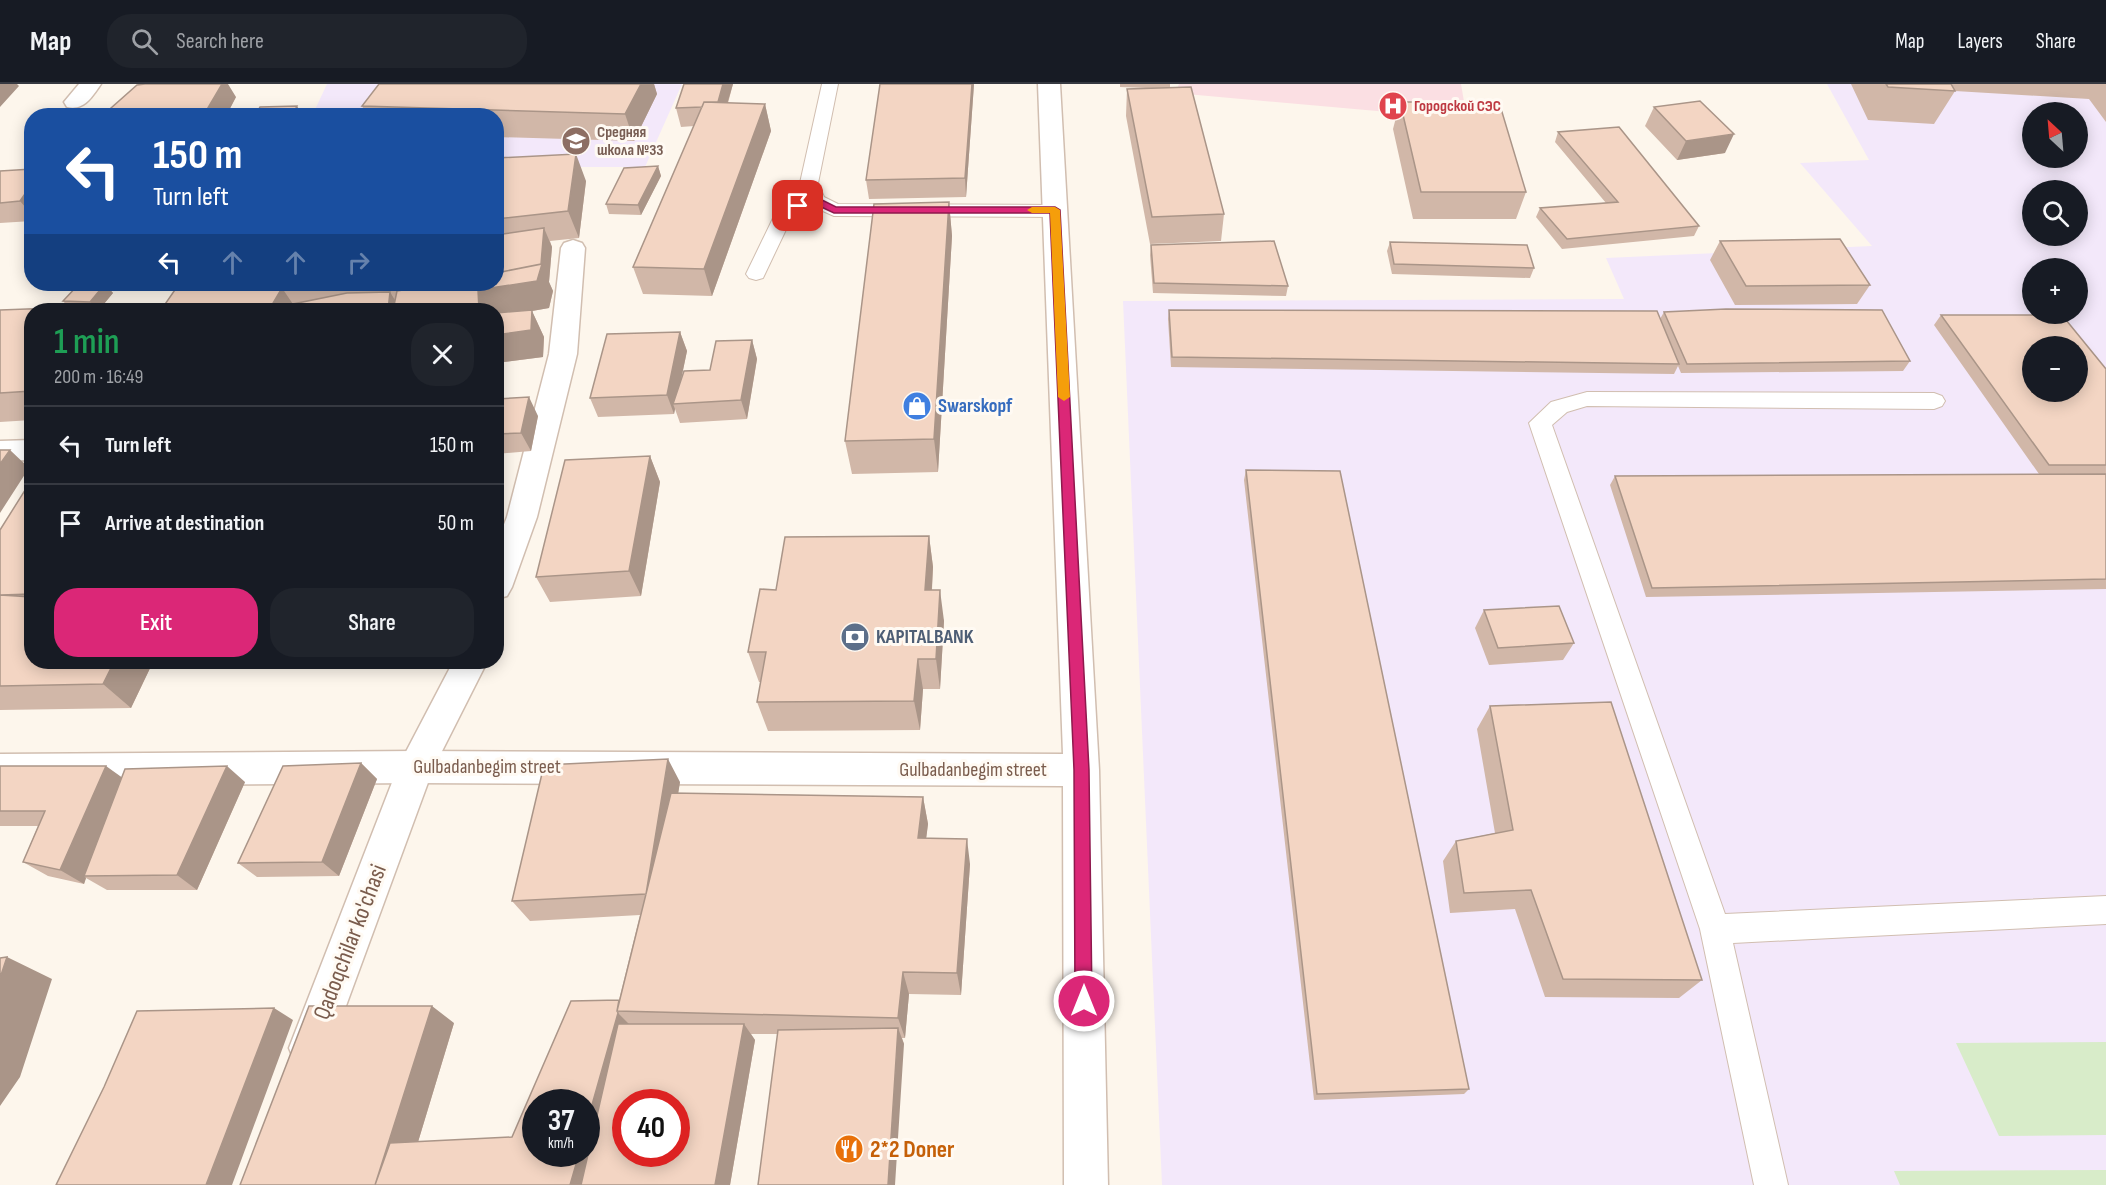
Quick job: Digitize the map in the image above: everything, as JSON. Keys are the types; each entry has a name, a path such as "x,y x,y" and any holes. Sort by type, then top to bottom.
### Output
{"street":[{"path":"75,102 90,84"},
{"path":"1049,84 1081,770 1086,1185"},
{"path":"504,565 522,517 563,354 573,248"},
{"path":"0,451 24,450"},
{"name":"Qadoqchilar ko'chasi","path":"296,1086 416,767 466,669"},
{"name":"Gulbadanbegim street","path":"0,770 416,767 1081,770"}],"lane":[{"path":"830,84 809,183 816,200 834,210 1055,210"},
{"path":"756,274 784,214 816,200"},
{"path":"1771,1185 1715,929 1540,423 1559,407 1587,399 1934,400"},
{"path":"1715,929 2106,910"}],"shaded area":[{"name":"Средняя школа №33","path":"327,84 682,84 645,167 504,167 504,108 316,108"},
{"name":"Городской СЭС","path":"1179,84 1461,84 1467,119 1175,93"},
{"path":"1827,84 2106,84 2106,1185 1162,1185 1123,301 1624,299 1606,258 1872,246 1800,163 1869,160"}],"green space":[{"path":"2106,1042 2106,1135 1999,1136 1956,1043"},
{"path":"2106,1170 2106,1185 1900,1185 1894,1171"}],"building":[{"path":"222,84 208,108 111,108 137,85"},
{"path":"379,84 641,84 625,114 504,110 504,108 362,106"},
{"path":"684,84 723,84 718,102 704,102 702,107 676,108"},
{"path":"880,84 972,84 965,178 866,180"},
{"path":"1886,84 1951,84 1955,91 1888,87"},
{"path":"1191,87 1224,214 1152,217 1127,89"},
{"path":"1700,101 1734,134 1686,141 1654,107"},
{"path":"704,102 765,104 704,269 633,267"},
{"path":"1400,102 1499,102 1526,192 1421,192"},
{"path":"297,106 296,108 260,107"},
{"path":"1619,127 1699,226 1567,239 1540,208 1618,202 1558,132"},
{"path":"576,154 568,211 504,218 504,158"},
{"path":"658,166 638,205 606,204 624,168"},
{"path":"24,170 24,195 20,201 0,203 0,171"},
{"path":"949,202 934,439 845,441 874,204"},
{"path":"544,228 541,264 504,271 504,234"},
{"path":"1840,239 1870,285 1746,286 1720,241"},
{"path":"1274,241 1288,286 1154,283 1151,245"},
{"path":"1390,242 1527,245 1534,268 1394,264"},
{"path":"542,264 537,281 504,286 504,271"},
{"path":"72,291 99,291 90,302 63,301"},
{"path":"174,291 280,291 273,303 166,303"},
{"path":"397,291 478,291 479,303 394,303"},
{"path":"390,292 389,303 298,303 347,293"},
{"path":"24,309 24,392 0,393 0,310"},
{"path":"1726,309 1882,310 1910,361 1687,364 1664,312"},
{"path":"532,310 531,330 504,334 504,312"},
{"path":"1169,310 1657,311 1679,364 1172,357"},
{"path":"1941,315 2022,315 2022,324 2069,324 2079,336 2022,336 2022,402 2088,402 2088,347 2106,369 2106,465 2049,465"},
{"path":"680,332 667,395 590,398 607,334"},
{"path":"752,340 741,400 673,404 684,371 710,370 716,341"},
{"path":"529,397 521,433 504,434 504,399"},
{"path":"0,450 10,450 0,464"},
{"path":"650,456 629,571 536,577 565,460"},
{"path":"1246,470 1340,471 1469,1089 1317,1094"},
{"path":"2106,474 2106,579 1652,588 1615,476"},
{"path":"24,492 24,594 0,595 0,530"},
{"name":"KAPITALBANK","path":"929,536 925,590 940,590 936,659 918,659 914,701 757,702 766,652 748,652 760,589 776,590 785,537"},
{"path":"0,595 24,596 24,669 110,669 103,684 0,686"},
{"path":"1559,606 1574,643 1498,648 1484,610"},
{"path":"1611,702 1702,980 1563,979 1531,890 1464,893 1456,841 1513,830 1490,706"},
{"path":"668,759 646,894 512,901 544,765"},
{"path":"361,763 322,862 238,863 283,766"},
{"path":"0,766 106,766 60,870 23,862 45,811 0,811"},
{"path":"227,766 177,875 84,876 125,769"},
{"path":"671,793 923,797 918,838 967,839 957,973 903,972 898,1018 617,1011"},
{"path":"7,957 0,978 0,958"},
{"path":"619,1000 618,1013 596,1089 533,1089 571,1001"},
{"path":"309,1006 432,1006 375,1185 240,1185"},
{"path":"274,1008 206,1185 56,1185 104,1087 137,1011"},
{"path":"618,1024 744,1024 715,1185 581,1185 585,1167 600,1167 600,1102"},
{"path":"898,1028 888,1185 758,1185 778,1030"},
{"path":"522,1114 522,1167 575,1167 570,1185 375,1185 390,1143 512,1137"}],"slow traffic":[{"path":"1032,210 1055,210 1064,397"}],"place":[{"name":"Городской СЭС","path":"1393,106"},
{"name":"Средняя школа №33","path":"576,141"},
{"name":"Swarskopf","path":"917,406"},
{"name":"KAPITALBANK","path":"855,637"},
{"name":"2*2 Doner","path":"849,1149"}],"route":[{"path":"798,206 816,200 834,210 1055,210 1081,770 1084,1001"}]}
